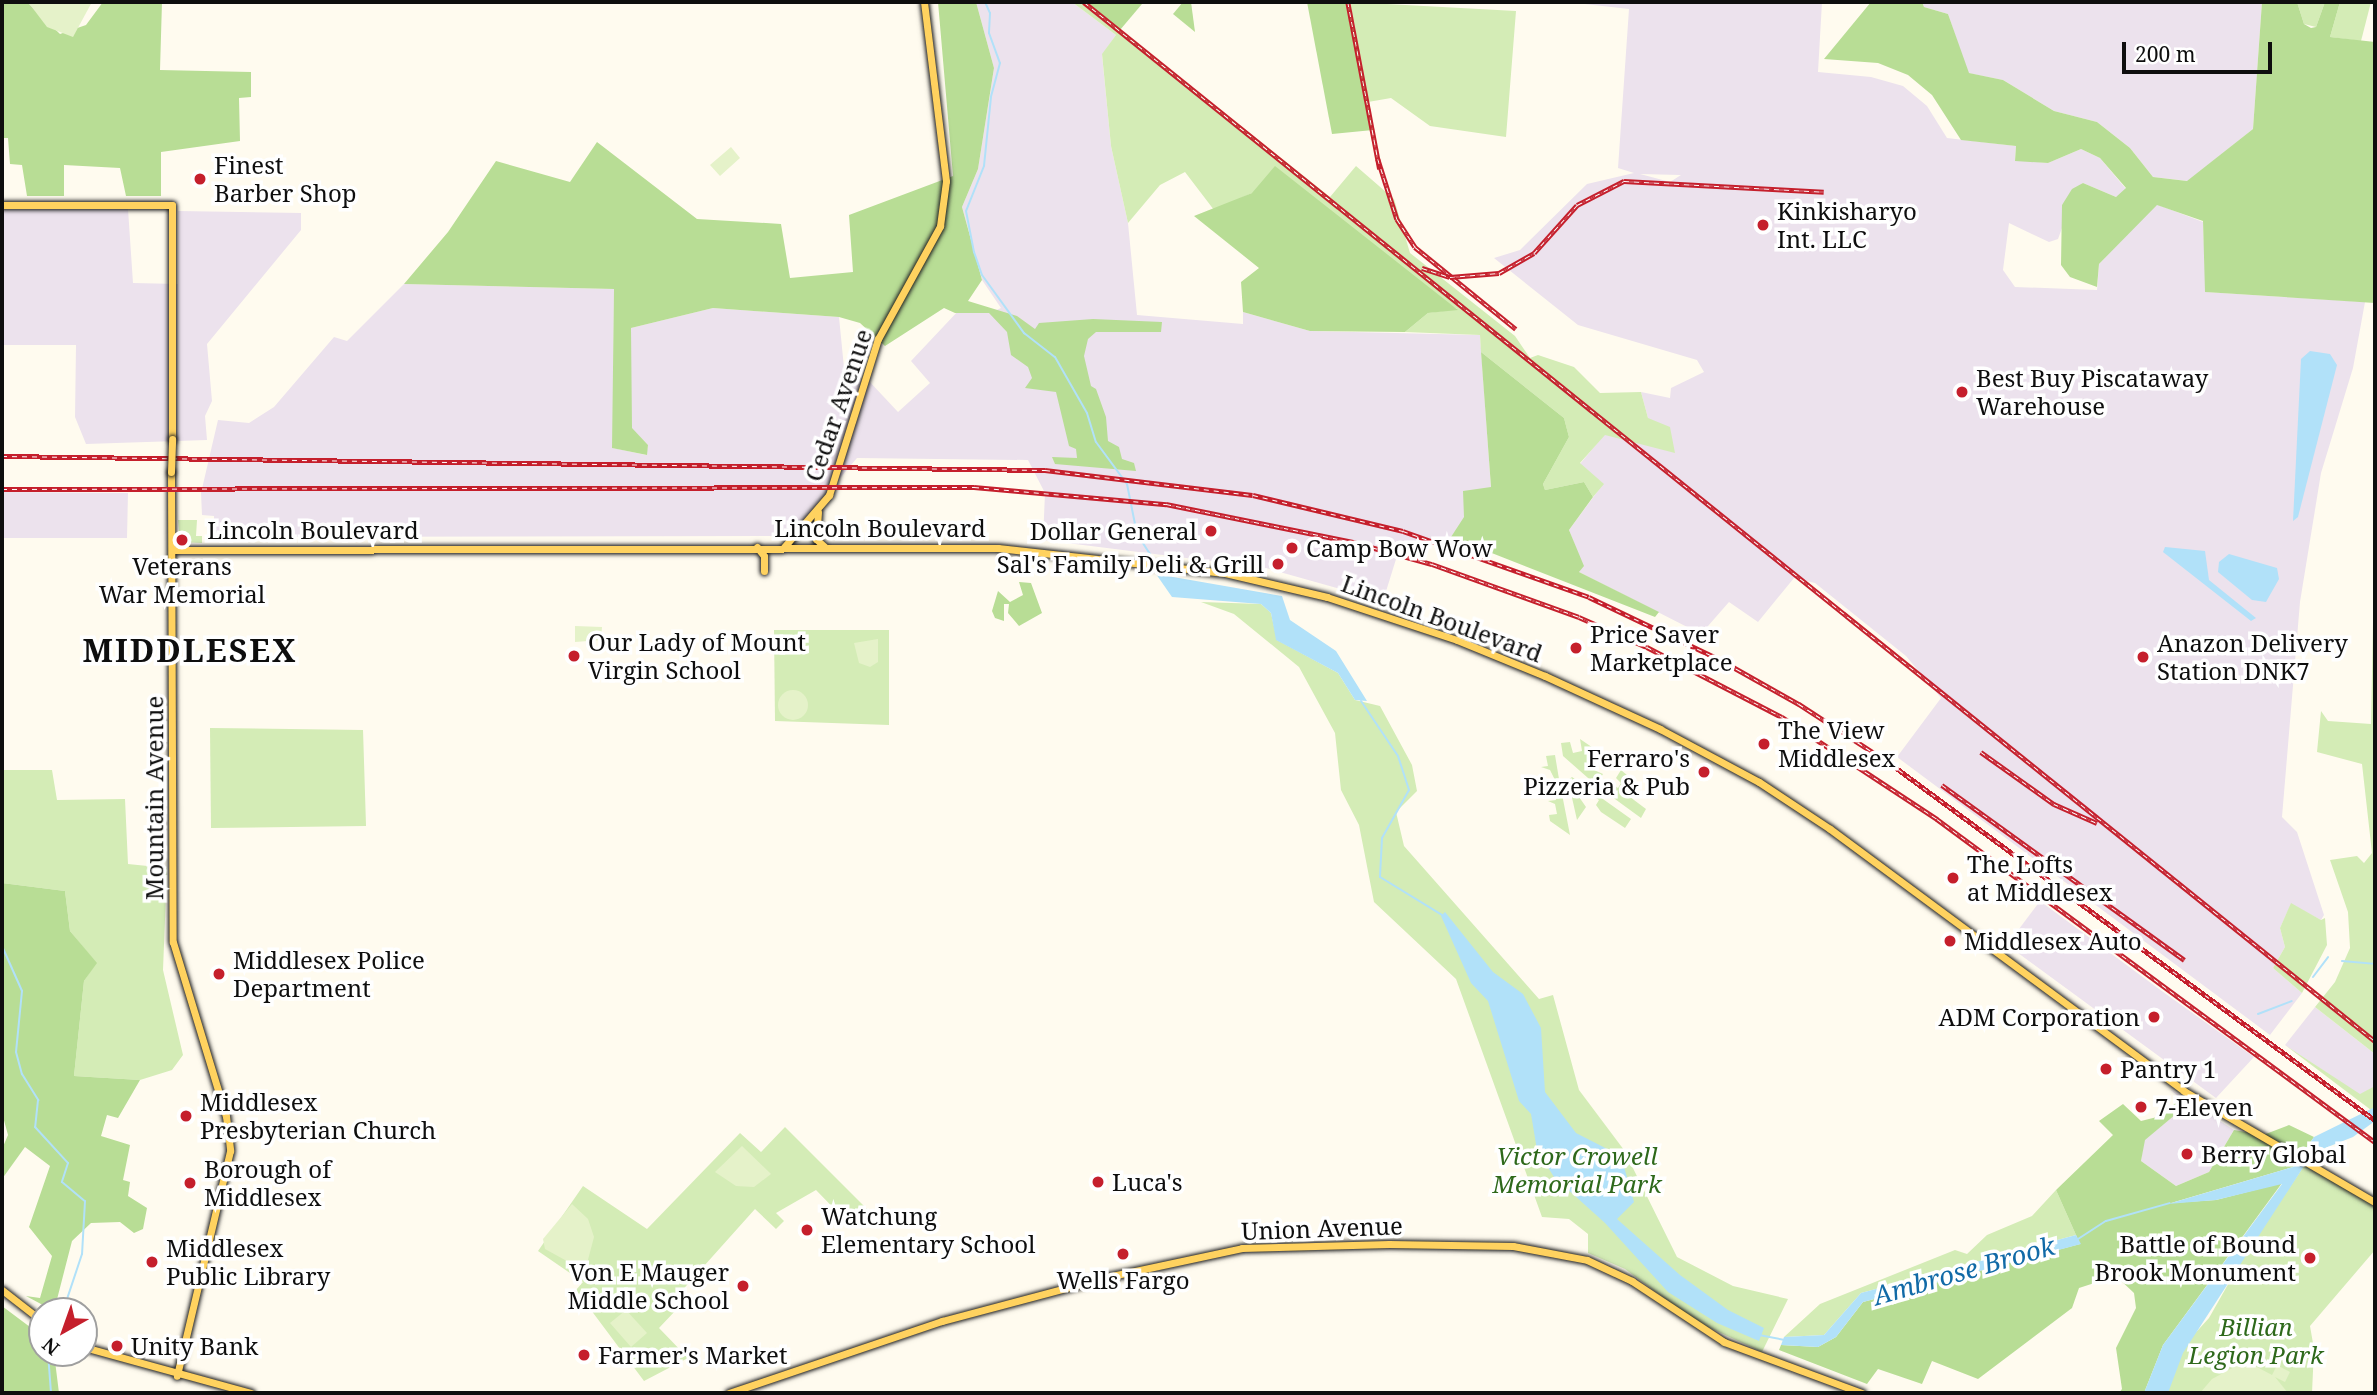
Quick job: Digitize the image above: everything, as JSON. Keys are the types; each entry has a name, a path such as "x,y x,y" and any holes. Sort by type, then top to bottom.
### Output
{"main road":[{"name":"Cedar Avenue","path":"784,547 820,506 836,478 878,339 919,269 940,226 946,190 924,2"},
{"name":"Mountain Avenue","path":"2,205 172,205 173,942 226,1116 230,1151 177,1376"},
{"path":"820,506 816,539 826,547"},
{"path":"756,547 764,556 764,571"},
{"name":"Lincoln Boulevard","path":"173,550 998,548 1166,564 1261,579 1382,614 1489,653 1660,729 1759,782 1830,829 2148,1065 2220,1114 2375,1202"},
{"name":"Union Avenue","path":"729,1393 942,1321 1107,1277 1242,1248 1389,1244 1513,1246 1587,1260 1637,1284 1724,1342 1862,1393"},
{"path":"2,1290 28,1310"},
{"path":"98,1351 177,1376 251,1393"}],"shaded area":[{"path":"976,2 1072,2 1116,35 1102,55 1111,146 1128,223 1137,315 1243,324 1243,312 1310,331 1480,335 1491,488 1451,537 1397,556 1383,601 1266,568 1043,540 1045,493 1028,460 857,458 791,536 214,537 214,516 202,515 201,493 218,420 249,423 274,407 334,337 347,341 404,284 614,289 613,448 646,455 648,445 631,428 631,328 713,308 839,317 845,378 868,380 898,412 930,383 911,361 960,309 992,312 1001,308 982,280 962,207 978,169 994,68"},
{"path":"1567,2 1822,2 1818,72 1871,77 1903,86 1927,106 1947,138 2016,146 2015,160 2048,163 2081,149 2100,158 2126,189 2123,194 2116,197 2083,183 2062,205 2062,228 2058,239 2049,242 2009,223 2003,270 2015,287 2097,290 2099,264 2156,204 2203,222 2206,292 2365,302 2353,368 2321,473 2300,602 2282,817 2297,832 2324,915 2321,920 2291,904 2280,928 2285,947 2273,968 2302,993 2270,1035 1897,757 1941,698 1906,656 1815,583 1794,578 1758,622 1729,602 1701,634 1579,572 1583,566 1569,530 1603,484 1580,464 1604,435 1648,418 1641,392 1670,398 1671,388 1704,372 1697,360 1578,325 1494,258 1520,250 1587,184 1634,173 1618,168 1629,9","holes":["1640,174 1681,175 1670,182"]},
{"path":"1922,2 2262,2 2253,129 2188,181 2153,177 2130,148 2097,122 2054,111 2003,80 1968,73 1948,14 1924,7"},
{"path":"128,209 133,283 178,284 178,211 301,213 301,230 207,344 212,401 205,416 207,440 86,444 75,417 76,345 2,345 2,210"},
{"path":"2,492 128,493 127,538 2,538"},
{"path":"2040,901 2254,1057 2216,1098 2007,945"},
{"path":"2315,1007 2375,1054 2375,1086 2360,1095 2285,1045"},
{"path":"2170,1089 2234,1130 2209,1172 2176,1186 2141,1161 2144,1140 2187,1105"}],"green space":[{"path":"2,2 27,2 60,34 86,25 103,2 162,2 160,70 251,72 251,97 239,98 240,141 161,152 161,196 126,196 120,168 64,165 64,196 27,196 22,165 10,164 8,138 2,138"},
{"path":"28,2 92,2 73,37 47,27"},
{"path":"938,2 976,2 994,68 978,169 962,207 982,280 968,301 1017,316 1035,329 1039,323 1093,319 1162,322 1161,332 1096,332 1088,339 1084,356 1091,386 1096,389 1106,417 1108,441 1119,447 1122,459 1134,463 1136,471 1055,464 1052,457 1077,458 1076,449 1069,446 1056,392 1025,388 1032,378 1028,367 1011,355 1007,332 989,313 955,313 944,308 885,346 860,323 839,317 713,308 631,328 632,428 648,445 647,455 612,448 614,289 404,284 448,232 496,161 570,182 597,142 697,219 781,224 790,278 853,272 849,215 953,176"},
{"path":"1072,2 1085,2 1330,197 1356,166 1394,199 1410,253 1515,336 1530,358 1538,355 1574,367 1600,393 1641,392 1648,418 1670,427 1675,453 1605,435 1580,463 1604,484 1593,497 1584,482 1545,490 1543,484 1569,437 1564,418 1481,352 1480,335 1405,332 1428,313 1457,309 1252,193 1214,210 1185,172 1160,185 1128,223 1111,146 1102,54 1116,35"},
{"path":"1085,2 1140,2 1142,4 1120,30"},
{"path":"1183,2 1191,2 1195,32 1173,14"},
{"path":"1307,2 1350,2 1373,130 1332,134"},
{"path":"1350,2 1516,11 1506,137 1430,126 1391,98 1368,102"},
{"path":"1871,2 1922,2 1924,7 1948,14 1969,73 2003,80 2054,111 2097,122 2130,148 2153,177 2187,181 2253,129 2262,2 2297,2 2304,24 2311,28 2316,27 2325,2 2340,2 2330,37 2375,42 2375,303 2205,292 2203,221 2157,205 2099,264 2097,287 2070,277 2061,265 2062,205 2072,189 2083,183 2116,197 2126,188 2100,158 2081,149 2048,163 2015,161 2016,146 1961,140 1932,95 1908,75 1878,63 1824,59"},
{"path":"2297,2 2325,2 2316,27 2304,24"},
{"path":"2340,2 2371,2 2361,41 2330,37"},
{"path":"731,147 740,158 720,176 710,165"},
{"path":"1275,166 1458,310 1428,313 1405,332 1310,331 1243,312 1241,282 1259,268 1194,216 1252,193"},
{"path":"1481,352 1564,418 1569,437 1543,484 1545,490 1584,482 1593,497 1569,530 1584,566 1579,572 1659,612 1655,617 1451,537 1464,517 1463,491 1491,487"},
{"path":"2375,518 2375,1054 2315,1007 2335,982 2350,948 2348,912 2330,860 2357,856 2364,863 2372,853 2362,764 2317,752 2321,711 2328,721 2371,724"},
{"path":"178,520 197,520 196,536 202,536 202,543 180,542"},
{"path":"1019,582 1031,583 1042,613 1019,626 1008,613 1009,604 1004,604 1004,621 995,618 992,611 998,591 1010,602 1023,595"},
{"name":"Victor Crowell Memorial Park","path":"1201,602 1261,604 1271,613 1277,640 1338,673 1355,700 1380,706 1412,765 1417,791 1396,812 1404,846 1539,999 1553,995 1579,1090 1624,1150 1677,1257 1733,1286 1788,1299 1762,1352 1695,1321 1625,1269 1588,1253 1588,1234 1569,1219 1542,1217 1456,979 1374,902 1359,825 1341,790 1335,733 1299,667 1234,614"},
{"path":"575,626 602,627 601,640 575,642"},
{"path":"774,630 889,630 889,725 775,721"},
{"path":"878,639 878,662 870,667 859,663 854,643"},
{"path":"793,690 803,695 808,705 803,715 793,720 783,715 778,705 783,695"},
{"path":"210,728 363,730 366,826 211,828"},
{"path":"1580,739 1605,756 1594,770 1603,774 1596,785 1563,756 1561,743 1570,742 1573,753 1582,751"},
{"path":"1555,755 1559,779 1555,780 1550,770 1541,767 1548,766 1546,756"},
{"path":"2,770 52,770 57,800 125,799 128,864 167,868 163,970 183,1055 172,1070 140,1080 74,1076 84,981 96,963 70,931 65,891 2,883"},
{"path":"1621,770 1634,781 1626,794 1646,809 1641,818 1604,791 1609,782 1618,788 1621,783 1616,778"},
{"path":"1572,777 1631,819 1625,828 1601,812 1596,805 1599,800 1584,790 1577,794 1586,807 1577,820 1568,780"},
{"path":"1561,789 1570,835 1550,821 1549,815 1557,814 1555,804 1548,801 1556,800 1555,791"},
{"path":"2,883 65,891 70,931 97,963 84,981 74,1076 140,1080 118,1118 107,1115 101,1136 130,1145 123,1180 130,1182 128,1196 147,1208 143,1229 134,1233 120,1222 91,1223 72,1241 58,1297 40,1297 52,1256 29,1227 50,1166 25,1147 2,1179 2,1149 8,1135 2,1113"},
{"path":"2291,903 2321,920 2325,918 2327,945 2302,993 2273,968 2285,947 2280,928"},
{"path":"2285,1045 2360,1094 2375,1086 2375,1107 2371,1110"},
{"path":"2181,1098 2188,1104 2145,1140 2141,1161 2176,1186 2209,1172 2234,1130 2263,1135 2289,1125 2314,1137 2293,1167 2171,1203 2216,1200 2282,1183 2163,1345 2144,1393 2119,1393 2122,1389 2116,1348 2136,1308 2134,1293 2116,1276 2079,1288 2072,1308 1978,1379 1932,1361 1922,1384 1878,1369 1867,1384 1779,1350 1781,1345 1818,1347 1836,1337 1863,1302 2080,1244 2056,1190 2113,1135 2099,1121 2123,1104 2141,1121 2161,1116"},
{"path":"785,1127 867,1209 851,1226 816,1190 776,1213 784,1221 776,1229 755,1209 670,1304 676,1310 659,1328 688,1358 644,1381 576,1290 583,1282 538,1251 583,1186 647,1229 740,1133 761,1152"},
{"path":"742,1146 771,1174 754,1187 736,1186 715,1172"},
{"name":"Billian Legion Park","path":"2306,1163 2375,1202 2375,1250 2310,1326 2314,1349 2312,1393 2162,1393 2189,1340 2209,1318 2248,1249"},
{"path":"2056,1190 2076,1235 1861,1293 1824,1335 1784,1337 1820,1304 1955,1250 1967,1254 1987,1235 2032,1216"},
{"path":"572,1204 588,1219 594,1237 585,1271 545,1249 543,1239"},
{"path":"2,1306 28,1326 28,1367 56,1367 59,1393 2,1393"},
{"path":"626,1310 647,1333 631,1347 610,1323"},
{"path":"2238,1365 2255,1366 2272,1375 2277,1365 2290,1372 2285,1382 2275,1377 2288,1393 2200,1393 2212,1379"}],"water":[{"path":"2310,351 2330,354 2337,365 2298,517 2293,521 2301,359"},
{"path":"2165,547 2205,551 2209,580 2256,618 2251,621 2163,552"},
{"path":"2229,554 2277,568 2279,579 2266,602 2252,600 2218,572 2219,562"},
{"path":"1156,574 1282,596 1290,620 1336,651 1367,701 1355,700 1338,673 1276,640 1271,613 1261,604 1172,597"},
{"path":"1445,912 1493,972 1523,994 1541,1028 1545,1092 1576,1133 1621,1156 1634,1202 1617,1219 1680,1275 1728,1310 1764,1328 1759,1341 1717,1323 1668,1292 1605,1223 1554,1177 1537,1150 1531,1114 1519,1101 1488,1001 1471,983 1441,916"},
{"path":"2375,1107 2375,1121 2353,1137 2320,1150 2306,1163 2183,1353 2168,1393 2144,1393 2163,1345 2282,1184 2216,1200 2168,1204 2293,1167 2314,1137"},
{"path":"2076,1235 2081,1244 1863,1302 1836,1337 1818,1347 1781,1345 1784,1337 1824,1335 1861,1293"}],"waterway":[{"name":"Ambrose Brook","path":"985,2 990,13 989,33 1000,63 991,97 984,166 966,211 974,252 982,275 1024,333 1055,357 1087,413 1096,442 1127,484 1137,534 1156,563"},
{"name":"Ambrose Brook","path":"1361,701 1398,756 1409,790 1382,838 1380,877 1442,915"},
{"path":"2,946 22,991 16,1052 22,1074 38,1100 35,1127 68,1163 62,1182 85,1201 82,1254 68,1297"},
{"path":"2313,977 2328,957"},
{"path":"2342,961 2375,964"},
{"path":"2258,1014 2292,1001"},
{"name":"Ambrose Brook","path":"2078,1239 2106,1221 2170,1203"},
{"name":"Ambrose Brook","path":"1759,1335 1785,1340"},
{"path":"49,1367 51,1393"}],"railway":[{"path":"1084,2 2375,1041"},
{"path":"1348,2 1380,169"},
{"path":"1378,159 1397,219 1415,247 1516,329"},
{"path":"1422,268 1450,277 1499,273 1534,253 1577,205 1624,181 1824,192"},
{"path":"2,456 1045,470 1253,495 1403,531 1589,597 1719,659 1799,704 1891,764 2375,1120"},
{"path":"2,489 974,487 1166,504 1353,542 1432,564 1579,617 1647,647 1782,717 1937,819 2375,1142"},
{"path":"1981,752 2054,804 2097,823"},
{"path":"1942,785 2185,960"}],"place":[{"name":"Finest Barber Shop","path":"200,179"},
{"name":"Kinkisharyo Int. LLC","path":"1763,225"},
{"name":"Best Buy Piscataway Warehouse","path":"1962,392"},
{"name":"Dollar General","path":"1211,531"},
{"name":"Veterans War Memorial","path":"182,540"},
{"name":"Camp Bow Wow","path":"1292,548"},
{"name":"Sal's Family Deli & Grill","path":"1278,564"},
{"name":"Price Saver Marketplace","path":"1576,648"},
{"name":"Our Lady of Mount Virgin School","path":"574,656"},
{"name":"Anazon Delivery Station DNK7","path":"2143,657"},
{"name":"The View Middlesex","path":"1764,744"},
{"name":"Ferraro's Pizzeria & Pub","path":"1704,772"},
{"name":"The Lofts at Middlesex","path":"1953,878"},
{"name":"Middlesex Auto","path":"1950,941"},
{"name":"Middlesex Police Department","path":"219,974"},
{"name":"ADM Corporation","path":"2154,1017"},
{"name":"Pantry 1","path":"2106,1069"},
{"name":"7-Eleven","path":"2141,1107"},
{"name":"Middlesex Presbyterian Church","path":"186,1116"},
{"name":"Berry Global","path":"2187,1154"},
{"name":"Luca's","path":"1098,1182"},
{"name":"Borough of Middlesex","path":"190,1183"},
{"name":"Watchung Elementary School","path":"807,1230"},
{"name":"Wells Fargo","path":"1123,1254"},
{"name":"Battle of Bound Brook Monument","path":"2310,1258"},
{"name":"Middlesex Public Library","path":"152,1262"},
{"name":"Von E Mauger Middle School","path":"743,1286"},
{"name":"Unity Bank","path":"117,1346"},
{"name":"Farmer's Market","path":"584,1355"}],"district":[{"name":"MIDDLESEX","path":"190,650"}]}
